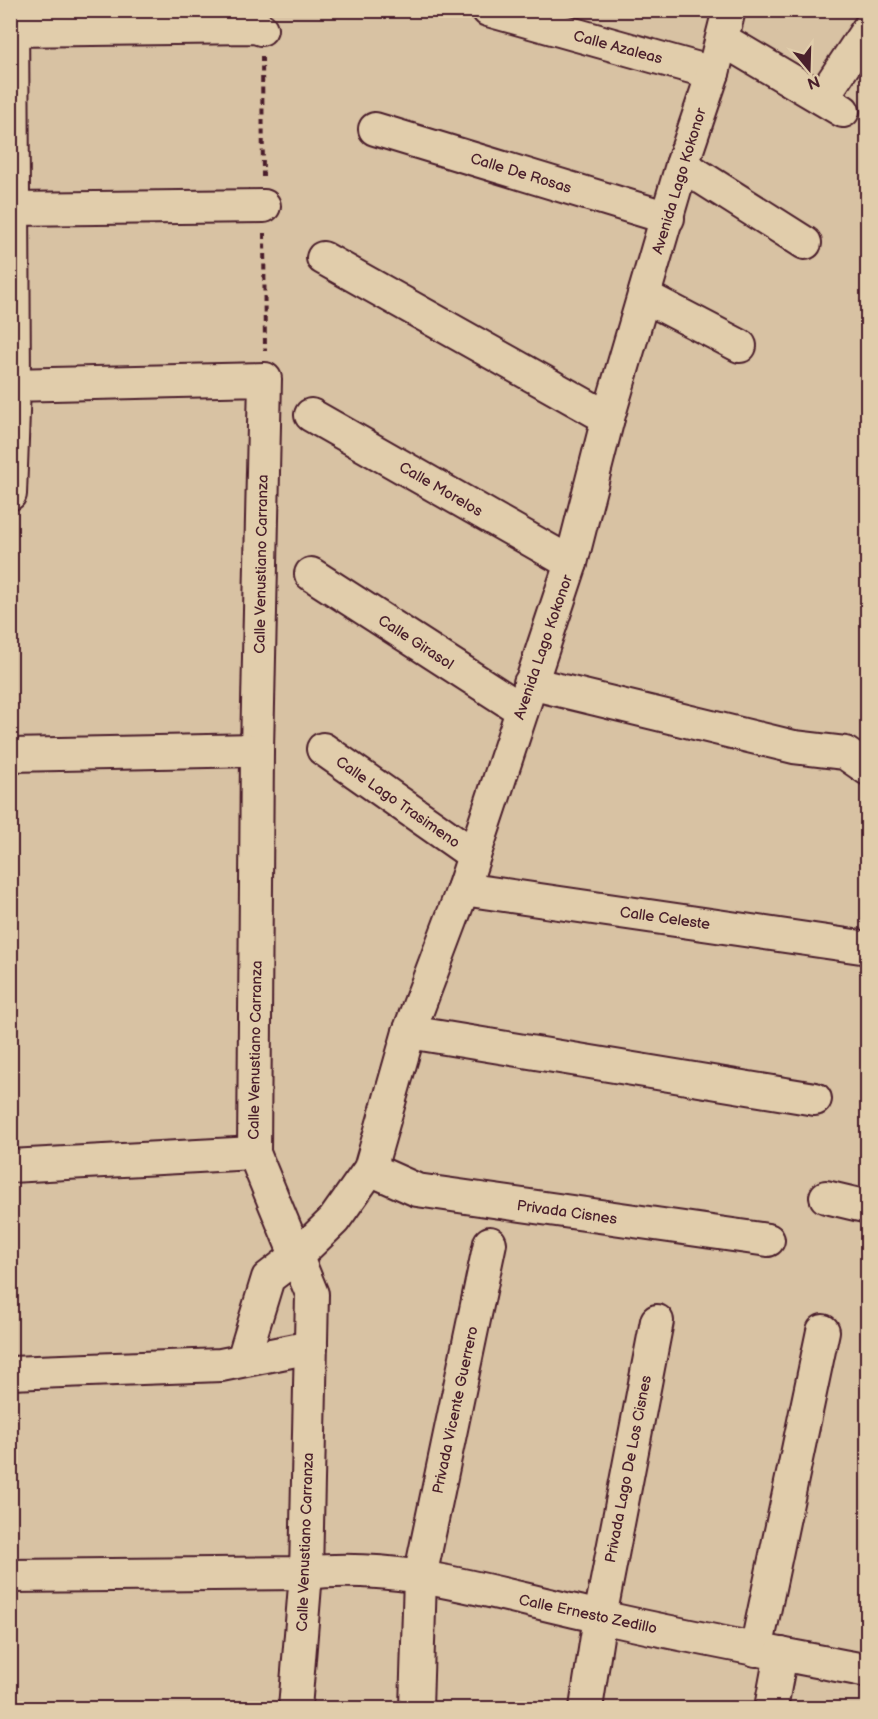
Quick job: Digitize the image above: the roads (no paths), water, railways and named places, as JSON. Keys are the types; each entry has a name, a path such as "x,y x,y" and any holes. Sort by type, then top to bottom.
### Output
{"street":[{"path":"10,494 12,10"},
{"name":"Calle Azaleas","path":"488,10 713,73"},
{"path":"726,25 833,104 867,29"},
{"name":"Avenida Lago Kokonor","path":"243,1360 268,1278 298,1255 334,1220 370,1169 409,1032 463,889 571,563 608,418 682,165 713,73 726,25"},
{"path":"11,30 255,27 261,29"},
{"name":"Calle De Rosas","path":"375,129 668,218"},
{"path":"682,165 805,243"},
{"path":"12,209 264,206"},
{"path":"323,258 608,418"},
{"path":"644,296 740,346"},
{"name":"Calle Venustiano Carranza","path":"12,385 265,379 257,750 254,1153 298,1255 312,1294 306,1573 295,1708"},
{"name":"Calle Morelos","path":"310,415 571,563"},
{"name":"Calle Girasol","path":"311,574 526,697 794,747 845,753 867,769"},
{"name":"Calle Lago Trasimeno","path":"323,749 474,855"},
{"path":"10,755 257,750"},
{"name":"Calle Celeste","path":"463,889 867,948"},
{"path":"409,1032 815,1099"},
{"path":"10,1166 254,1153"},
{"name":"Privada Cisnes","path":"370,1169 417,1190 768,1240"},
{"path":"826,1197 867,1207"},
{"name":"Privada Vicente Guerrero","path":"416,1708 420,1577 490,1243"},
{"name":"Privada Lago De Los Cisnes","path":"586,1708 600,1617 657,1321"},
{"path":"771,1708 769,1652 823,1331"},
{"path":"10,1372 221,1365 311,1347"},
{"name":"Calle Ernesto Zedillo","path":"10,1576 306,1573 343,1569 420,1577 600,1617 867,1671"}]}
